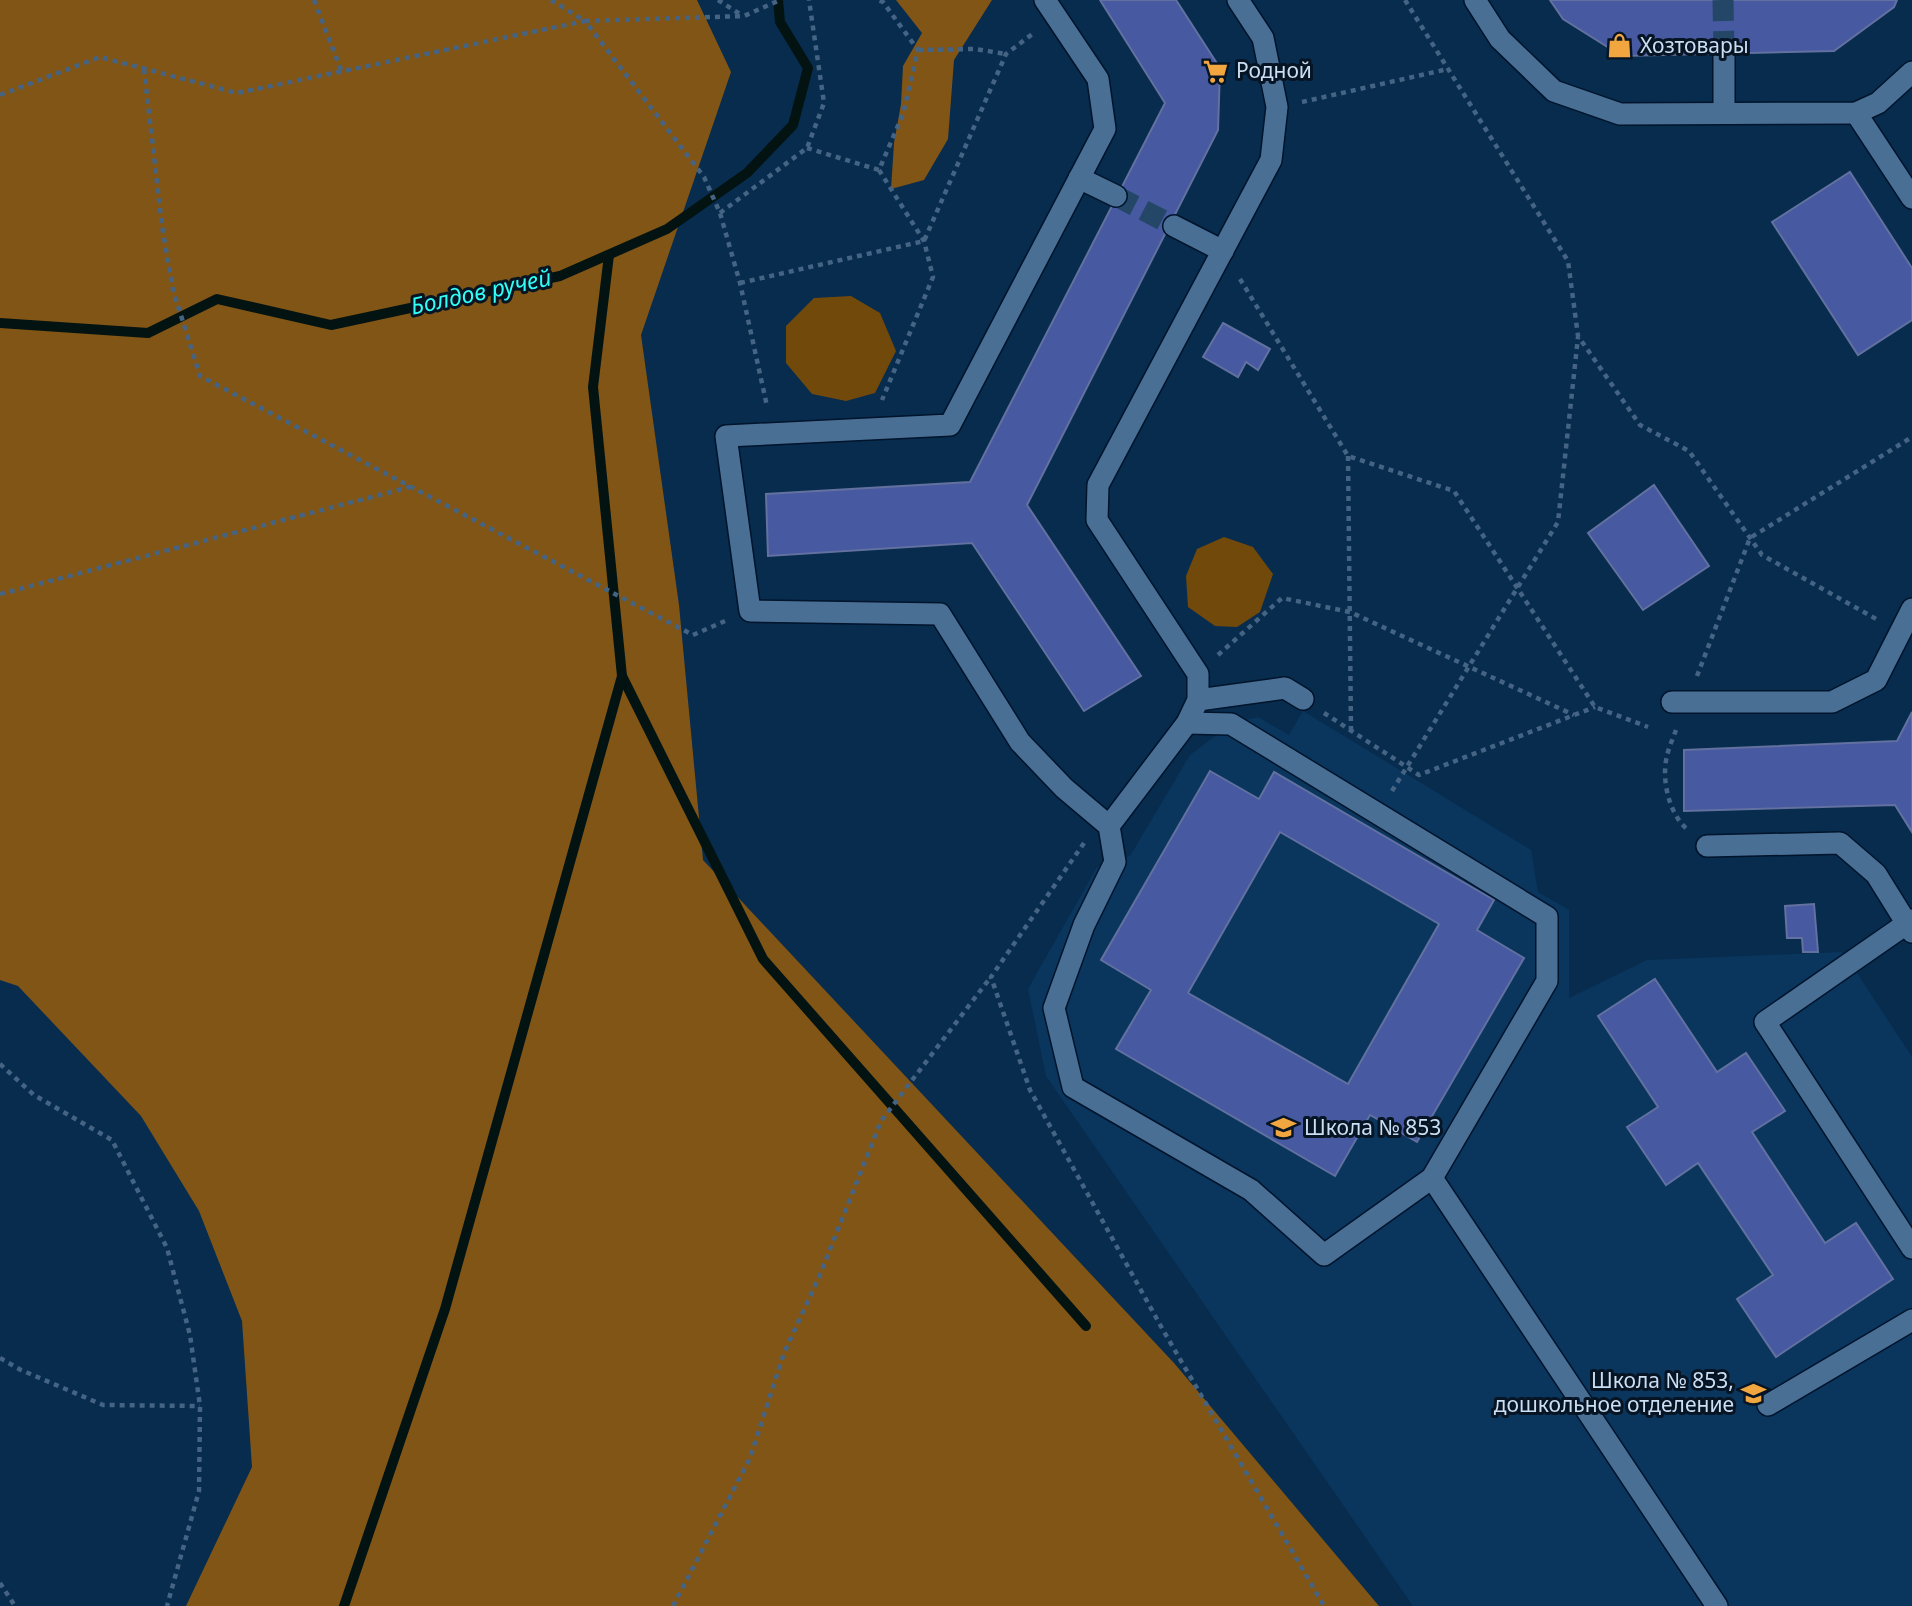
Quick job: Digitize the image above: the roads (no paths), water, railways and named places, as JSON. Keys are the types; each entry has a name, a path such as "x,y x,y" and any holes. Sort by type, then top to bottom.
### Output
{"lane":[{"path":"1104,822 1187,723 1198,700 1198,674 1097,520 1098,485 1271,160 1277,107 1263,38 1238,0"},
{"path":"1475,0 1500,39 1554,91 1620,114 1856,113 1878,103 1912,72"},
{"path":"1051,8 1098,79 1105,128 950,425 726,436 750,611 940,614 1020,742 1064,788 1104,822 1115,862 1084,925 1054,1008 1073,1087 1251,1190 1324,1255 1432,1178 1547,981 1547,917 1231,724 1187,723"},
{"path":"1724,54 1724,113"},
{"path":"1856,113 1912,198"},
{"path":"1079,178 1116,196"},
{"path":"1174,226 1223,251"},
{"path":"1672,702 1832,702 1876,680 1907,631 1912,609"},
{"path":"1198,700 1285,688 1303,699"},
{"path":"1707,846 1840,843 1876,874 1910,925 1765,1022 1912,1248"},
{"path":"1432,1178 1717,1606"},
{"path":"1768,1405 1912,1320"}],"waterway":[{"name":"Болдов ручей","path":"0,323 148,333 217,299 331,325 560,276 667,229 747,173 793,125 808,68 780,22 778,0"},
{"path":"609,255 593,387 622,676 763,959 1086,1326"},
{"path":"344,1606 445,1309 622,676"}],"tunnel":[{"path":"1723,0 1724,54"},
{"path":"1116,196 1174,226"}],"place":[{"name":"Хозтовары","path":"1620,46"},
{"name":"Родной","path":"1216,71"},
{"name":"Школа № 853","path":"1284,1128"},
{"name":"Школа № 853, дошкольное отделение","path":"1754,1393"}]}
